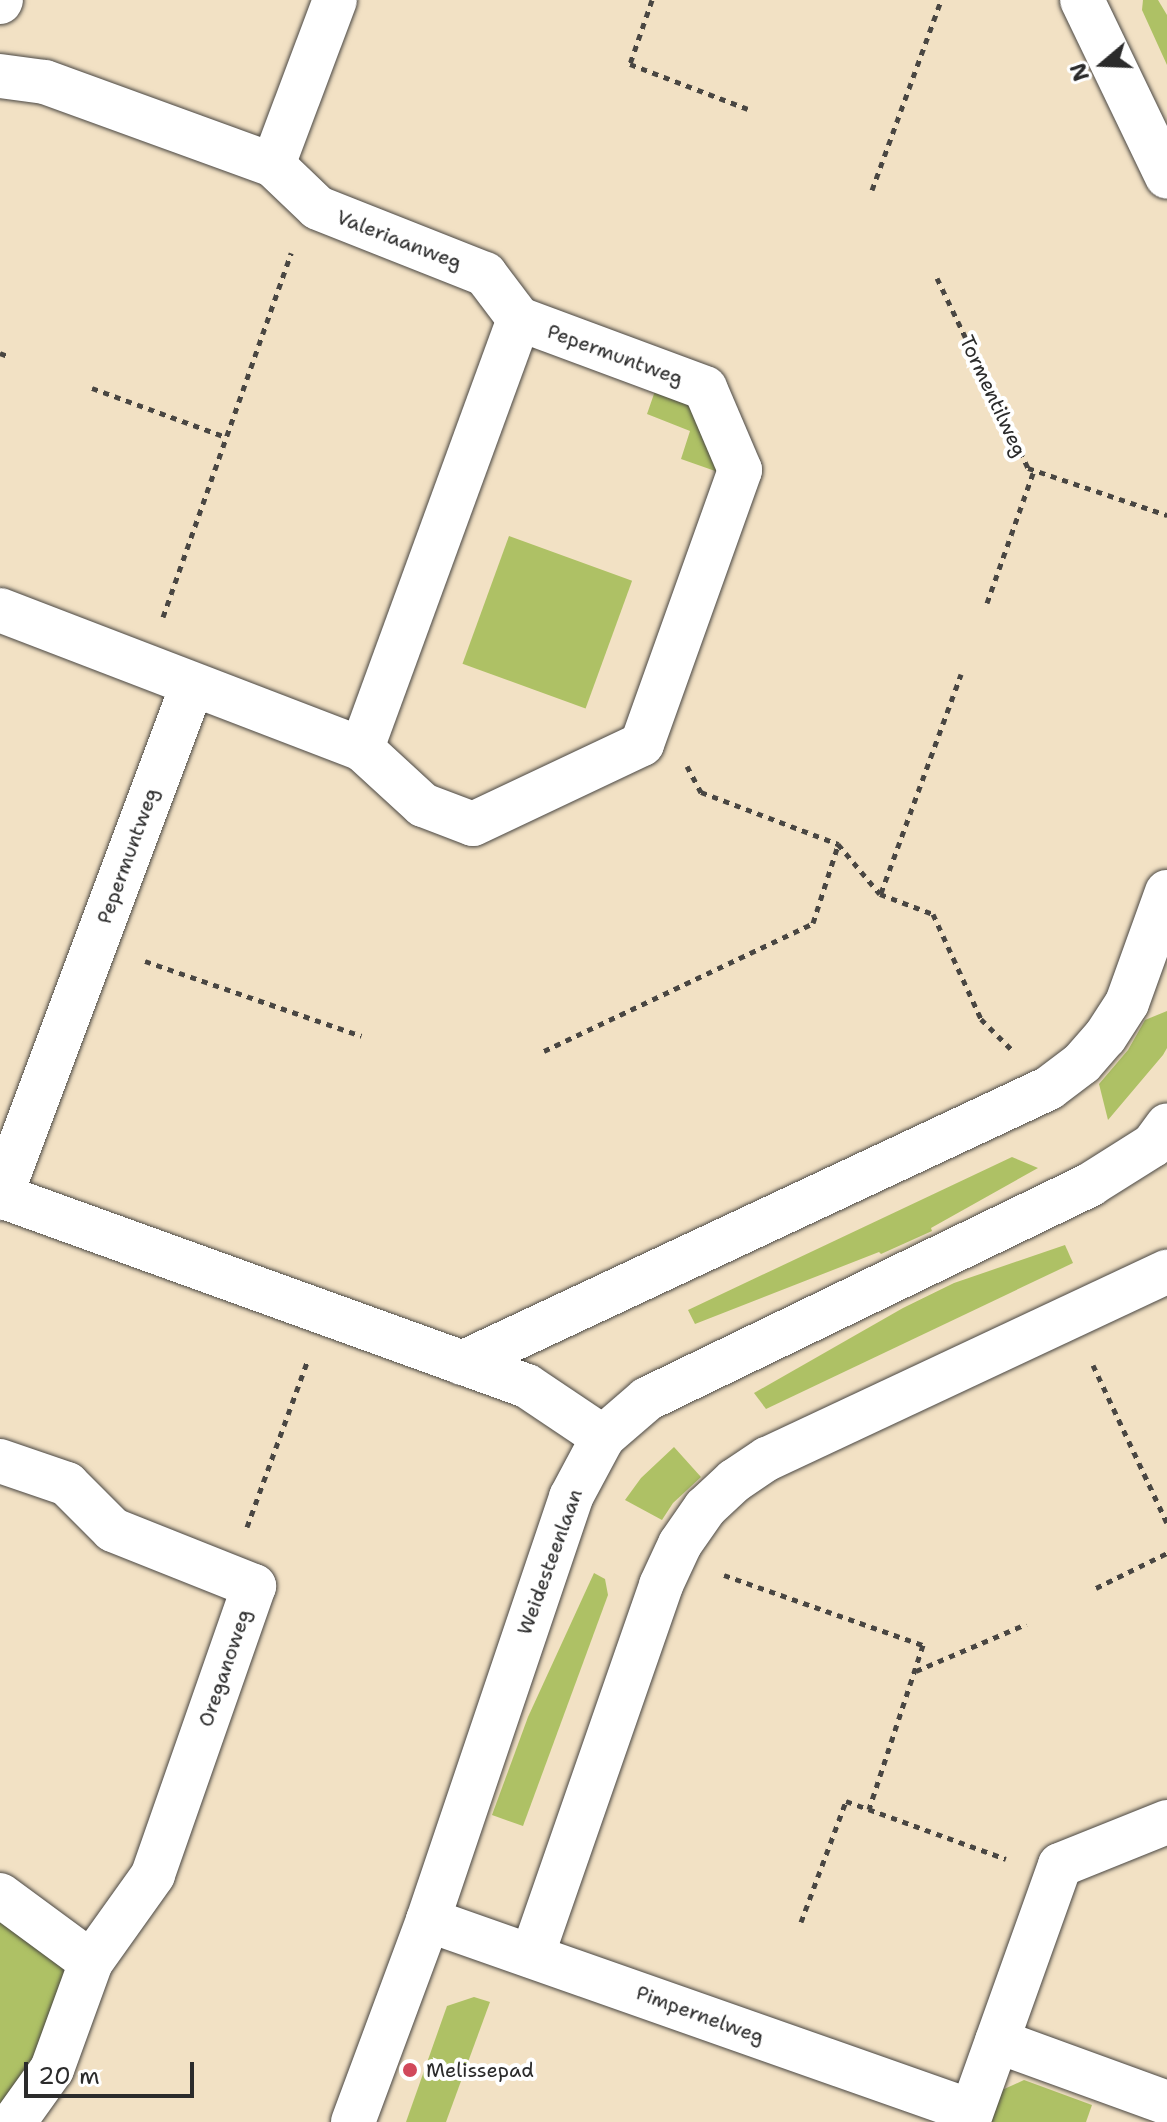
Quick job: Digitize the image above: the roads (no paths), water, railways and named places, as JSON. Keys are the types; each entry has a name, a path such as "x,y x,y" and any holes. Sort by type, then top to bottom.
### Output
{"street":[{"path":"273,165 335,0"},
{"path":"1082,0 1167,177"},
{"name":"Valeriaanweg","path":"0,76 45,82 273,165 318,208 485,274 519,319"},
{"path":"0,610 362,749 519,319"},
{"name":"Pepermuntweg","path":"362,749 423,805 473,824 642,744 740,470 705,388 519,319"},
{"name":"Pepermuntweg","path":"192,686 0,1197 527,1386 603,1437"},
{"path":"462,1363 1049,1088 1082,1063 1105,1037 1127,1003 1167,892"},
{"name":"Weidesteenlaan","path":"353,2122 428,1920 571,1497 603,1437 647,1399 1091,1184 1162,1145"},
{"path":"532,1956 673,1557 705,1508 734,1481 767,1459 1167,1272"},
{"name":"Oreganoweg","path":"0,1461 67,1484 113,1530 254,1586 153,1875 91,1962 52,2069 14,2122"},
{"name":"Pimpernelweg","path":"428,1920 970,2117 1060,1865 1167,1822"},
{"path":"0,1895 91,1962"},
{"path":"997,2041 1167,2103"}],"place":[{"name":"Melissepad","path":"410,2070"}]}
